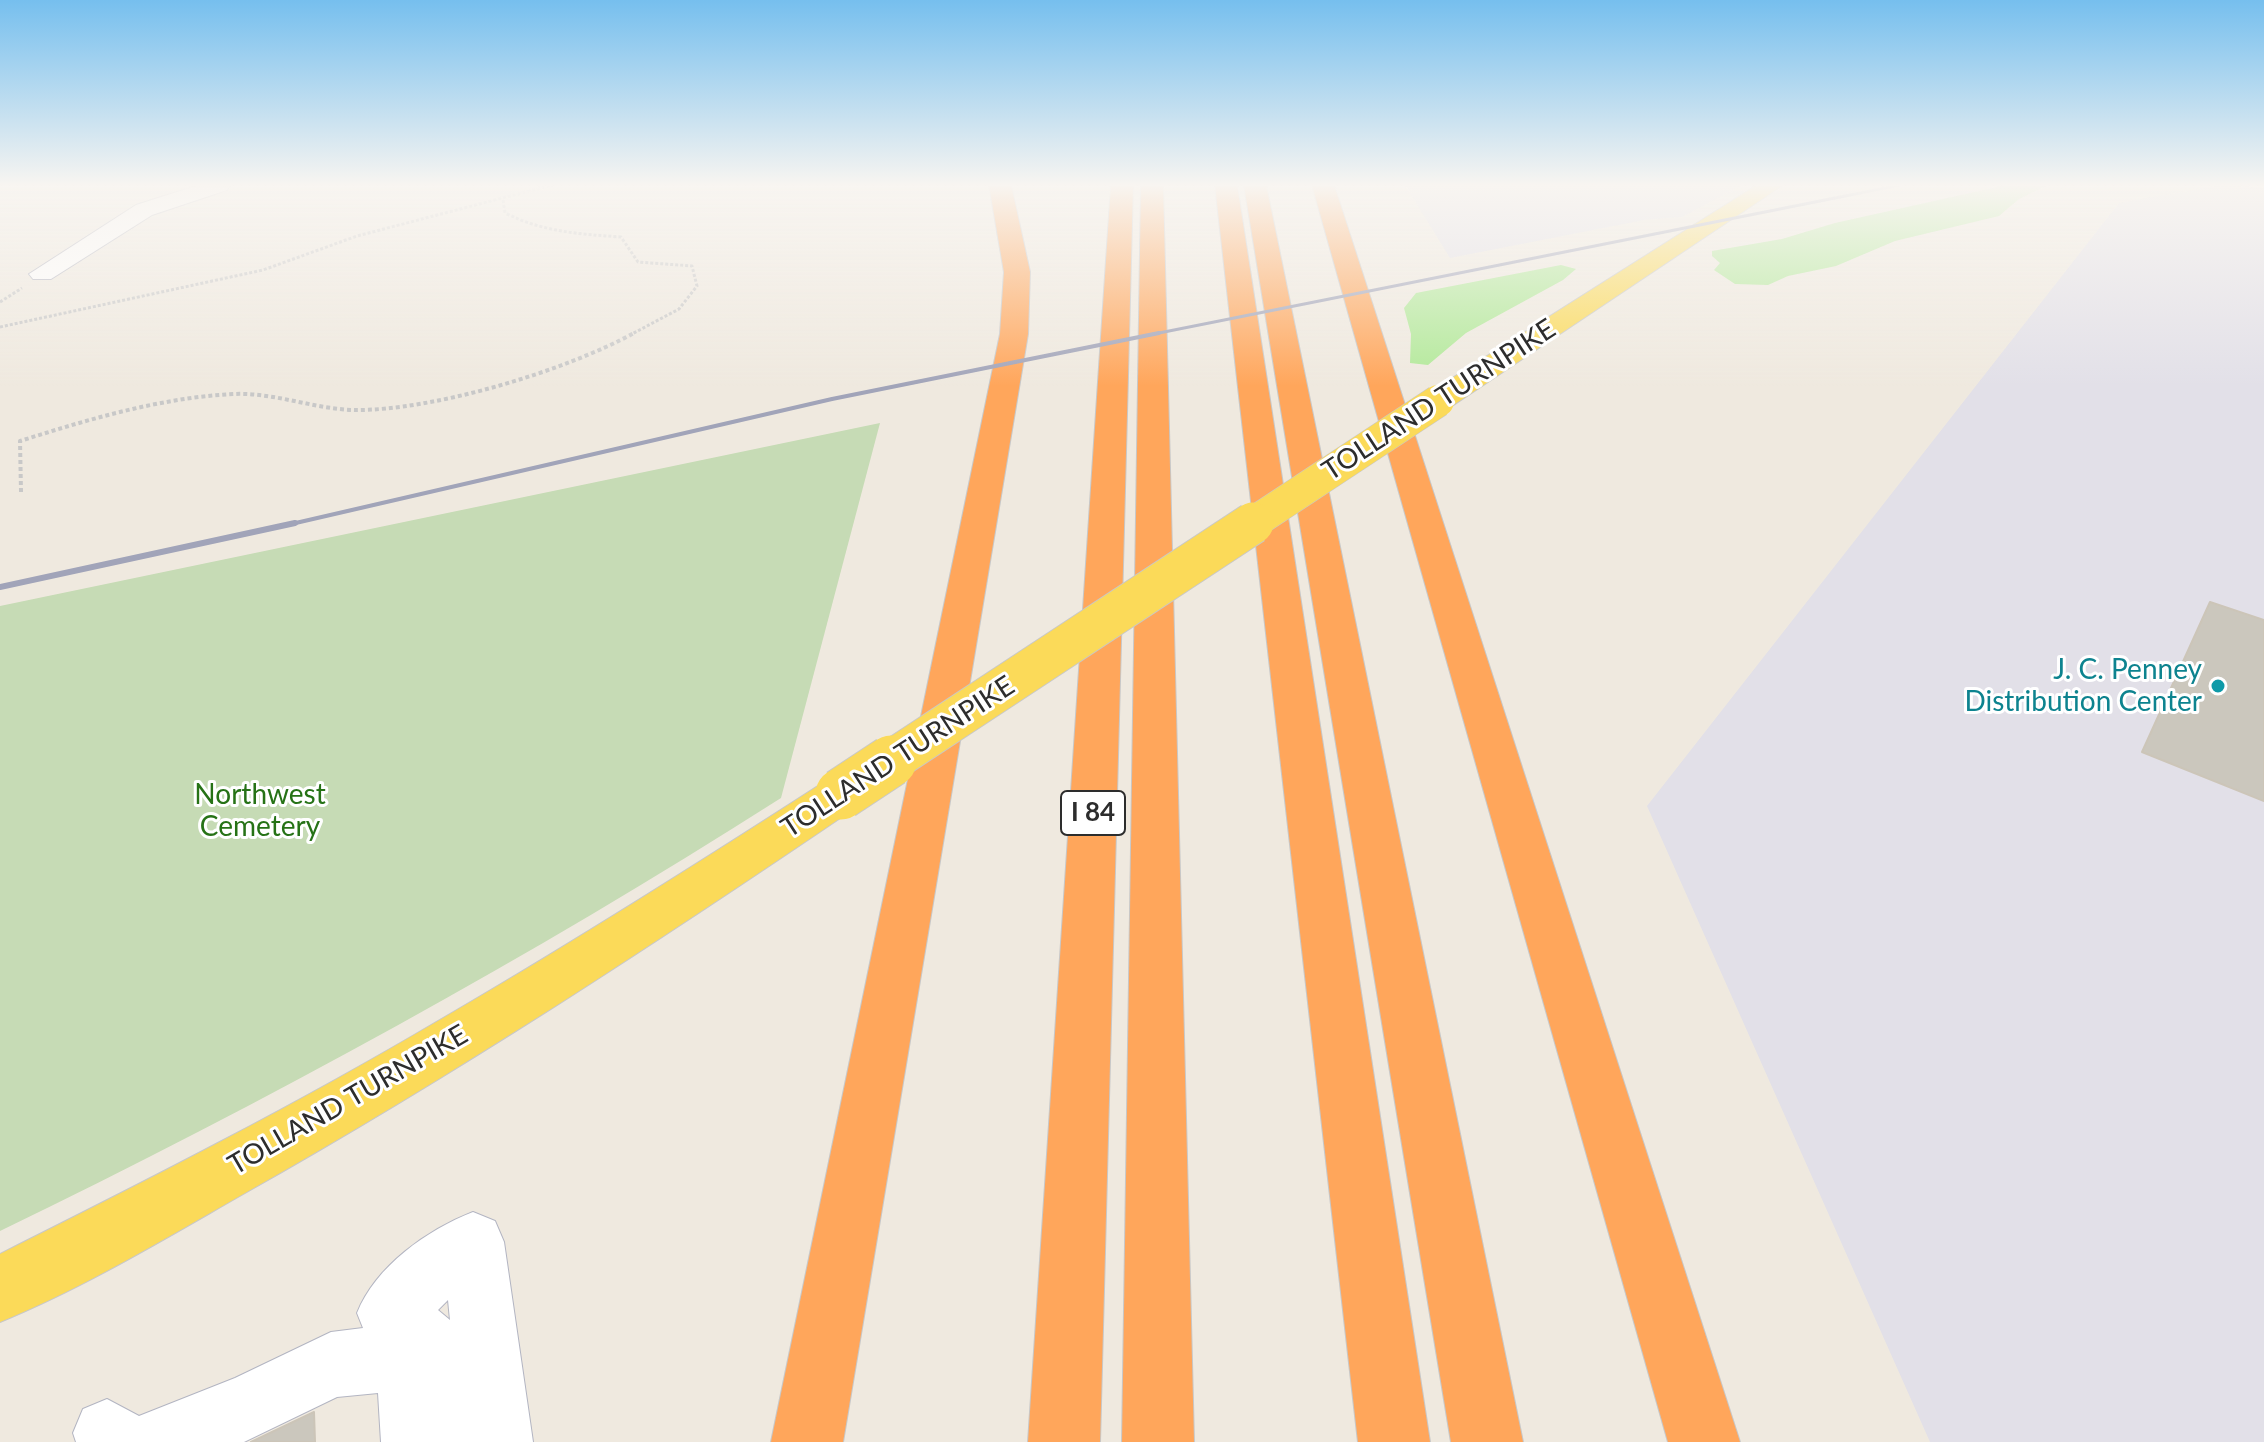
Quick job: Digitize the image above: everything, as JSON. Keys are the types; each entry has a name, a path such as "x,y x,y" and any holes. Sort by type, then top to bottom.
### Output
{"highway":[{"path":"807,1442 1014,334 1017,272 1012,252"},
{"name":"I 84","path":"1064,1442 1122,252"},
{"path":"1127,252 1158,1442"},
{"path":"1235,252 1394,1442"},
{"path":"1267,252 1487,1442"},
{"path":"1343,252 1704,1442"}],"main road":[{"name":"TOLLAND TURNPIKE","path":"0,1289 266,1148 437,1051 611,944 1668,252"}],"street":[{"path":"42,274 77,252"},
{"path":"445,1442 436,1350 389,1313 455,1250 473,1242 498,1442"},
{"path":"127,1439 254,1404 331,1365 399,1357 409,1367 416,1442"}],"path":[{"path":"0,327 263,270 312,252"},
{"path":"21,492 20,441 126,408 236,394 351,410 406,409 560,366 607,348 679,309 697,286 692,266 638,262 631,252"}],"shaded area":[{"path":"1446,252 1479,252 1450,258"},
{"path":"2080,252 2264,252 2264,1442 1930,1442 1647,806"}],"green space":[{"path":"1712,252 1868,252 1836,266 1788,276 1768,285 1735,284 1714,270 1720,263"},
{"path":"1561,265 1576,269 1563,280 1466,333 1428,365 1410,363 1411,334 1404,308 1416,293"},
{"name":"Northwest Cemetery","path":"880,423 781,798 591,915 397,1026 200,1131 0,1231 0,606"}],"building":[{"name":"J. C. Penney Distribution Center","path":"2210,602 2264,620 2264,801 2142,752"},
{"path":"314,1412 315,1442 251,1442"}],"railway":[{"path":"1158,333 1563,252"},
{"path":"287,525 832,399 1158,333"},
{"path":"1149,335 1158,333"},
{"path":"0,587 295,523"}],"place":[{"name":"J. C. Penney Distribution Center","path":"2218,686"}]}
